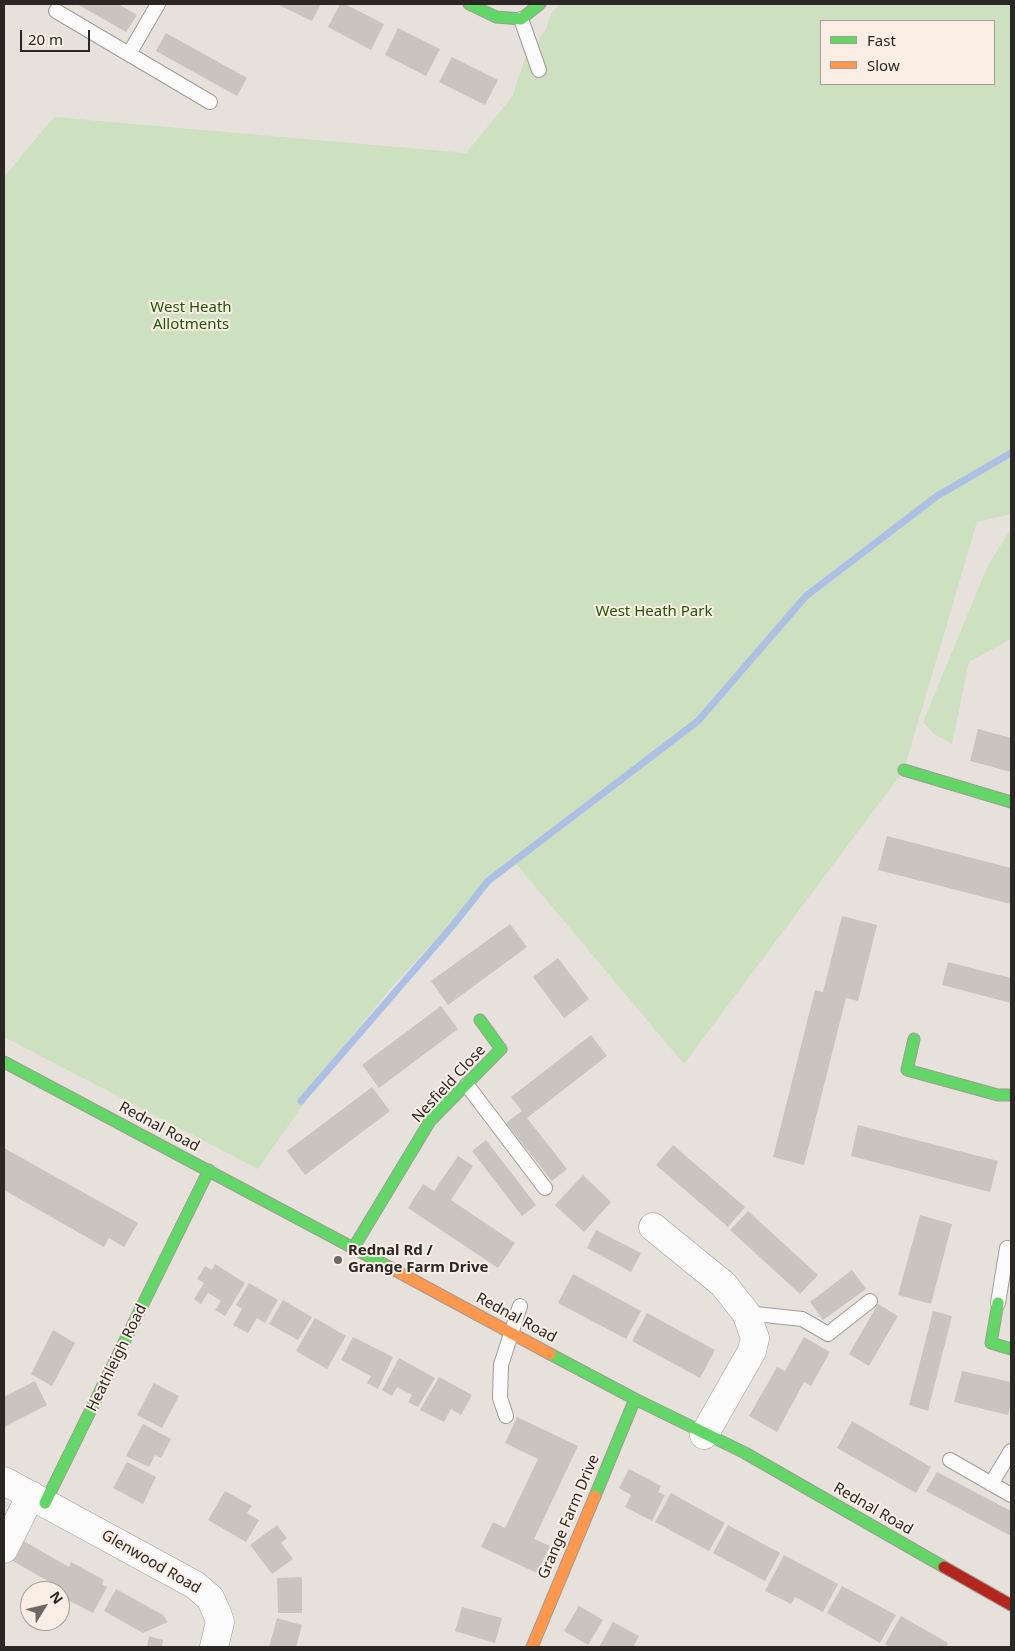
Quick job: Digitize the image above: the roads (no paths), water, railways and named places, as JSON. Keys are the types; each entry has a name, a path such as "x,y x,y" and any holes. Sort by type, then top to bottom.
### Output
{"street":[{"path":"468,4 496,17 521,19 540,4"},
{"path":"904,770 1011,802"},
{"name":"Nesfield Close","path":"354,1247 430,1122 501,1049 480,1020"},
{"path":"914,1039 907,1070 998,1095 1011,1095"},
{"name":"Rednal Road","path":"4,1062 354,1247 634,1399 704,1435 745,1453 1011,1605"},
{"name":"Heathleigh Road","path":"38,1499 209,1170"},
{"path":"653,1227 723,1284 746,1313 755,1338 752,1352 704,1435"},
{"path":"998,1303 991,1344 1011,1349"},
{"name":"Grange Farm Drive","path":"532,1647 634,1399"},
{"path":"4,1481 38,1499 4,1549"},
{"name":"Glenwood Road","path":"38,1499 195,1585 210,1598 218,1613 220,1622 214,1647"}],"lane":[{"path":"129,54 158,4"},
{"path":"56,11 210,102"},
{"path":"521,19 539,70"},
{"path":"467,1084 545,1188"},
{"path":"998,1303 1009,1249"},
{"path":"746,1313 802,1318 828,1334 870,1302"},
{"path":"506,1416 500,1398 501,1365 510,1332 520,1306"},
{"path":"991,1484 1011,1451"},
{"path":"950,1460 1011,1495"}],"waterway":[{"path":"301,1101 454,924 488,881 698,721 806,596 937,496 1011,453"}],"place":[{"name":"Rednal Rd / Grange Farm Drive","path":"338,1260"}],"park label":[{"name":"West Heath Allotments","path":"191,316"},
{"name":"West Heath Park","path":"654,612"}]}
